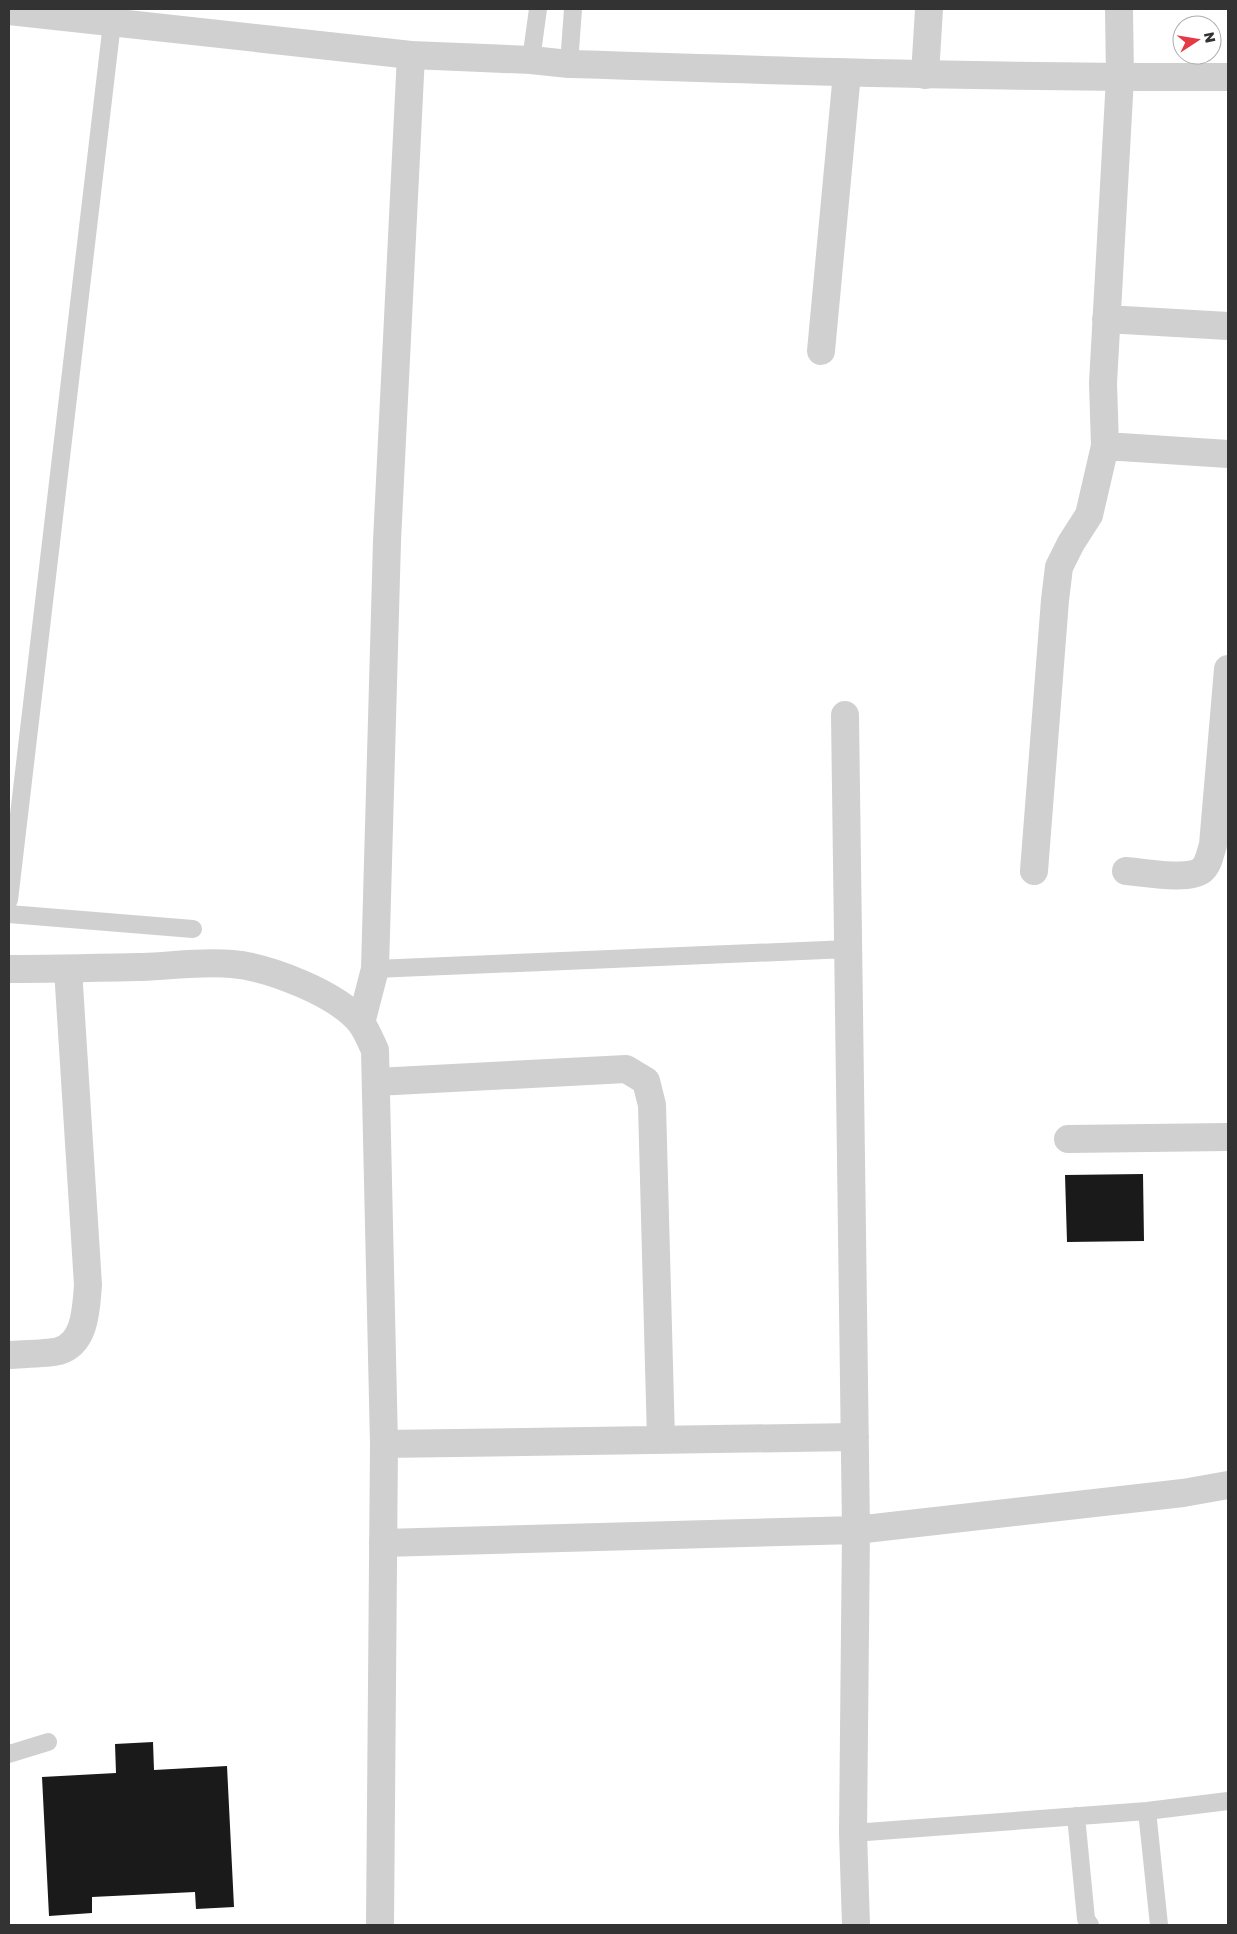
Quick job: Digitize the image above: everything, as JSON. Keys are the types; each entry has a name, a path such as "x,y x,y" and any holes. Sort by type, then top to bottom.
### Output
{"street":[{"path":"925,75 928,9"},
{"path":"1034,870 1054,600 1060,567 1071,543 1089,515 1105,446 1103,383 1120,78 1120,9"},
{"path":"9,11 47,12 112,23 411,55 531,60 569,64 925,75 1228,78"},
{"path":"361,1023 375,969 386,541 411,55"},
{"path":"821,351 847,73"},
{"path":"1106,319 1228,326"},
{"path":"1105,446 1228,454"},
{"path":"1126,871 1189,875 1204,869 1213,845 1228,669"},
{"path":"845,715 856,1530 853,1833 856,1925"},
{"path":"9,969 68,969 203,963 242,966 275,972 306,985 341,1006 361,1023 375,1050 384,1444 380,1925"},
{"path":"9,1355 59,1351 76,1340 84,1318 88,1285 68,969"},
{"path":"376,1082 626,1069 646,1081 652,1105 661,1440"},
{"path":"1068,1139 1228,1137"},
{"path":"384,1444 855,1437"},
{"path":"383,1543 856,1530 1183,1494 1228,1485"}],"lane":[{"path":"531,60 538,9"},
{"path":"569,64 573,9"},
{"path":"9,900 16,822 112,23"},
{"path":"9,914 193,929"},
{"path":"375,969 848,949"},
{"path":"9,1754 48,1742"},
{"path":"853,1833 1147,1811 1228,1801"},
{"path":"1147,1811 1159,1925"},
{"path":"1076,1816 1086,1919 1090,1925"}],"building":[{"path":"1143,1174 1144,1241 1067,1242 1065,1175"},
{"path":"153,1742 154,1770 227,1766 234,1907 196,1909 195,1892 92,1897 92,1913 49,1916 42,1777 116,1773 115,1744"}]}
